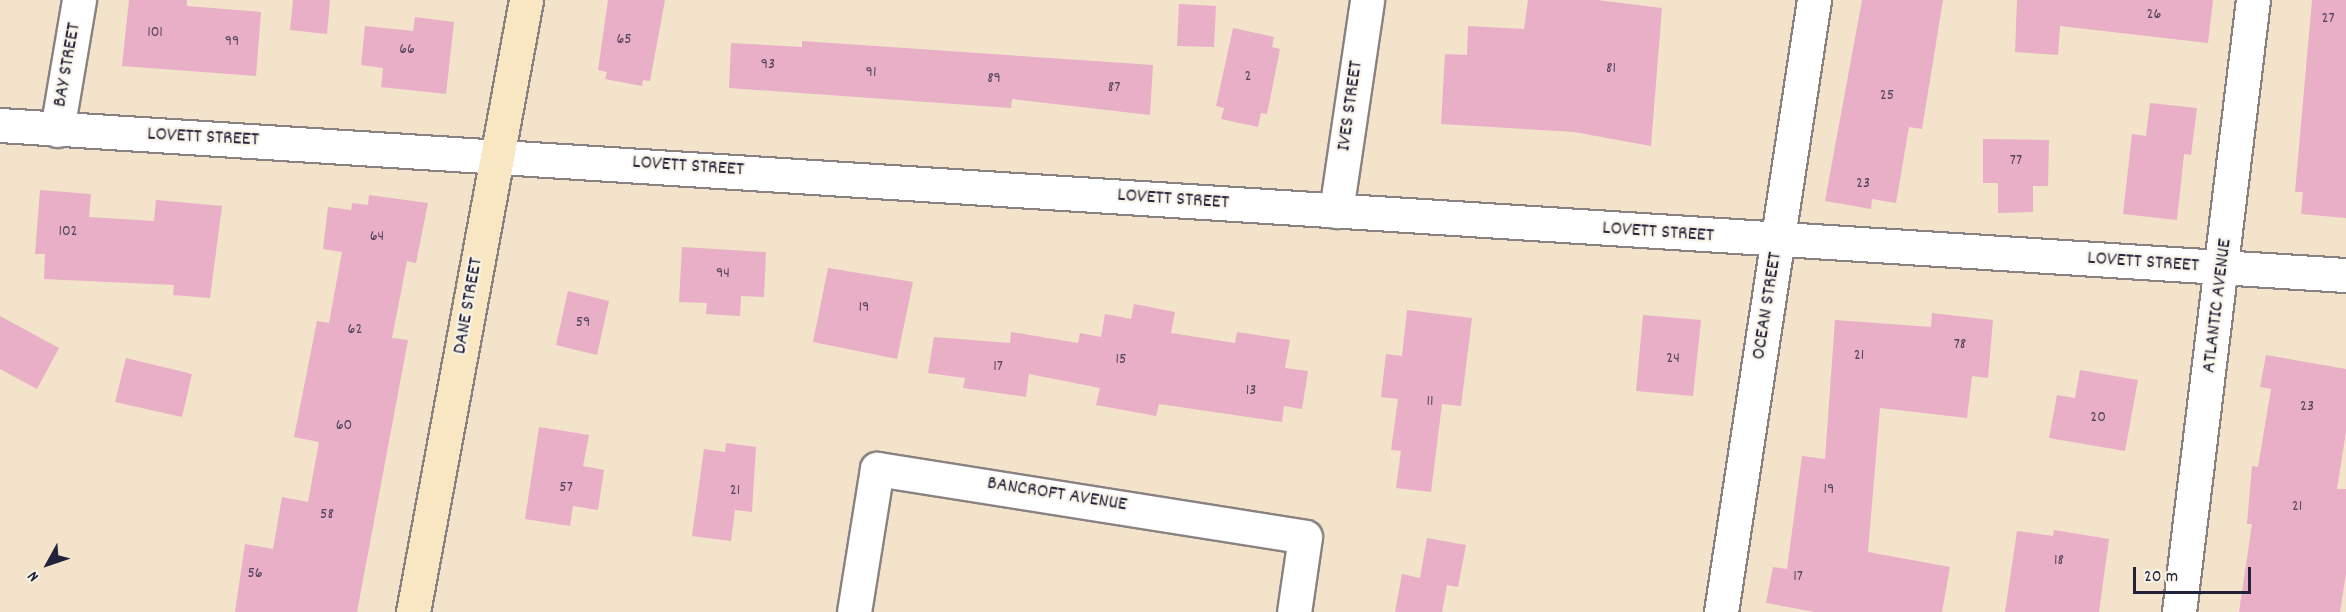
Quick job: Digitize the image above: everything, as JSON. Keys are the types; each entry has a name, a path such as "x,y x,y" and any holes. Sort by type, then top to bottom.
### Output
{"street":[{"name":"BAY STREET","path":"57,130 79,0"},
{"name":"DANE STREET","path":"413,612 526,0"},
{"name":"IVES STREET","path":"1336,211 1366,0"},
{"name":"OCEAN STREET","path":"1721,612 1814,0"},
{"name":"ATLANTIC AVENUE","path":"2179,612 2223,268 2253,0"},
{"name":"LOVETT STREET","path":"0,125 496,153 1778,241 2346,275"},
{"name":"BANCROFT AVENUE","path":"854,612 877,469 1305,537 1294,612"}],"building":[{"path":"129,0 187,0 187,6 261,12 256,76 122,66"},
{"path":"293,0 330,0 327,34 290,30"},
{"path":"608,0 665,0 650,81 643,80 642,86 605,79 607,72 598,70"},
{"path":"1528,0 1597,0 1662,8 1651,146 1574,132 1441,124 1445,54 1467,55 1468,26 1524,29"},
{"path":"1862,0 1943,0 1922,129 1909,127 1896,203 1872,199 1871,209 1825,201"},
{"path":"2017,0 2213,0 2208,43 2060,26 2058,55 2015,52"},
{"path":"2312,0 2346,0 2346,218 2301,214 2303,192 2295,192"},
{"path":"1179,4 1216,6 1214,47 1177,46"},
{"path":"415,17 454,22 446,94 381,87 383,68 361,65 365,26 413,31"},
{"path":"1233,28 1274,37 1272,47 1280,49 1267,114 1261,113 1258,127 1221,119 1224,108 1216,106"},
{"path":"802,41 1153,65 1150,115 1012,99 1011,108 729,88 731,43 802,47"},
{"path":"2150,103 2197,108 2191,155 2184,154 2177,220 2123,214 2132,134 2146,136"},
{"path":"1983,139 2049,140 2048,186 2033,186 2033,212 1998,213 1998,183 1983,183"},
{"path":"40,190 91,194 89,217 154,221 156,200 222,206 210,298 173,295 174,285 44,279 45,254 35,254"},
{"path":"369,195 428,203 416,263 407,261 392,338 408,340 357,612 235,612 245,544 273,549 282,497 308,502 319,442 294,437 317,321 329,323 342,252 323,249 328,207 351,210 352,203 368,205"},
{"path":"682,247 766,252 764,297 741,296 740,316 706,314 707,303 679,302"},
{"path":"828,268 913,282 897,359 813,342"},
{"path":"568,291 609,301 597,355 556,345"},
{"path":"1134,304 1175,312 1171,333 1235,343 1237,332 1290,340 1285,368 1308,371 1302,409 1284,406 1282,422 1159,404 1156,416 1096,405 1100,388 1029,374 1026,397 963,388 965,378 928,373 934,337 1010,343 1011,332 1078,343 1080,333 1101,337 1105,314 1131,319"},
{"path":"1407,310 1472,318 1461,406 1442,404 1431,492 1396,488 1401,451 1391,450 1398,399 1381,397 1386,354 1402,356"},
{"path":"1932,313 1993,320 1988,378 1972,376 1967,418 1880,408 1868,552 1950,567 1942,612 1815,612 1766,603 1773,567 1787,569 1802,456 1825,459 1835,320 1931,327"},
{"path":"1643,315 1701,320 1693,396 1636,391"},
{"path":"0,316 59,348 37,389 0,369"},
{"path":"2266,355 2346,369 2346,432 2337,489 2346,489 2346,574 2340,612 2239,612 2252,524 2247,524 2252,466 2258,467 2271,389 2260,387"},
{"path":"126,358 192,374 182,417 115,402"},
{"path":"2080,370 2138,380 2125,451 2049,438 2057,395 2075,398"},
{"path":"539,427 589,435 583,466 604,470 598,510 573,506 570,526 525,519"},
{"path":"726,443 756,447 752,512 735,510 731,541 692,536 704,449 725,452"},
{"path":"2054,530 2109,539 2099,612 2005,612 2017,531 2053,536"},
{"path":"1427,538 1466,545 1458,587 1447,585 1442,612 1395,612 1402,574 1420,578"}]}
